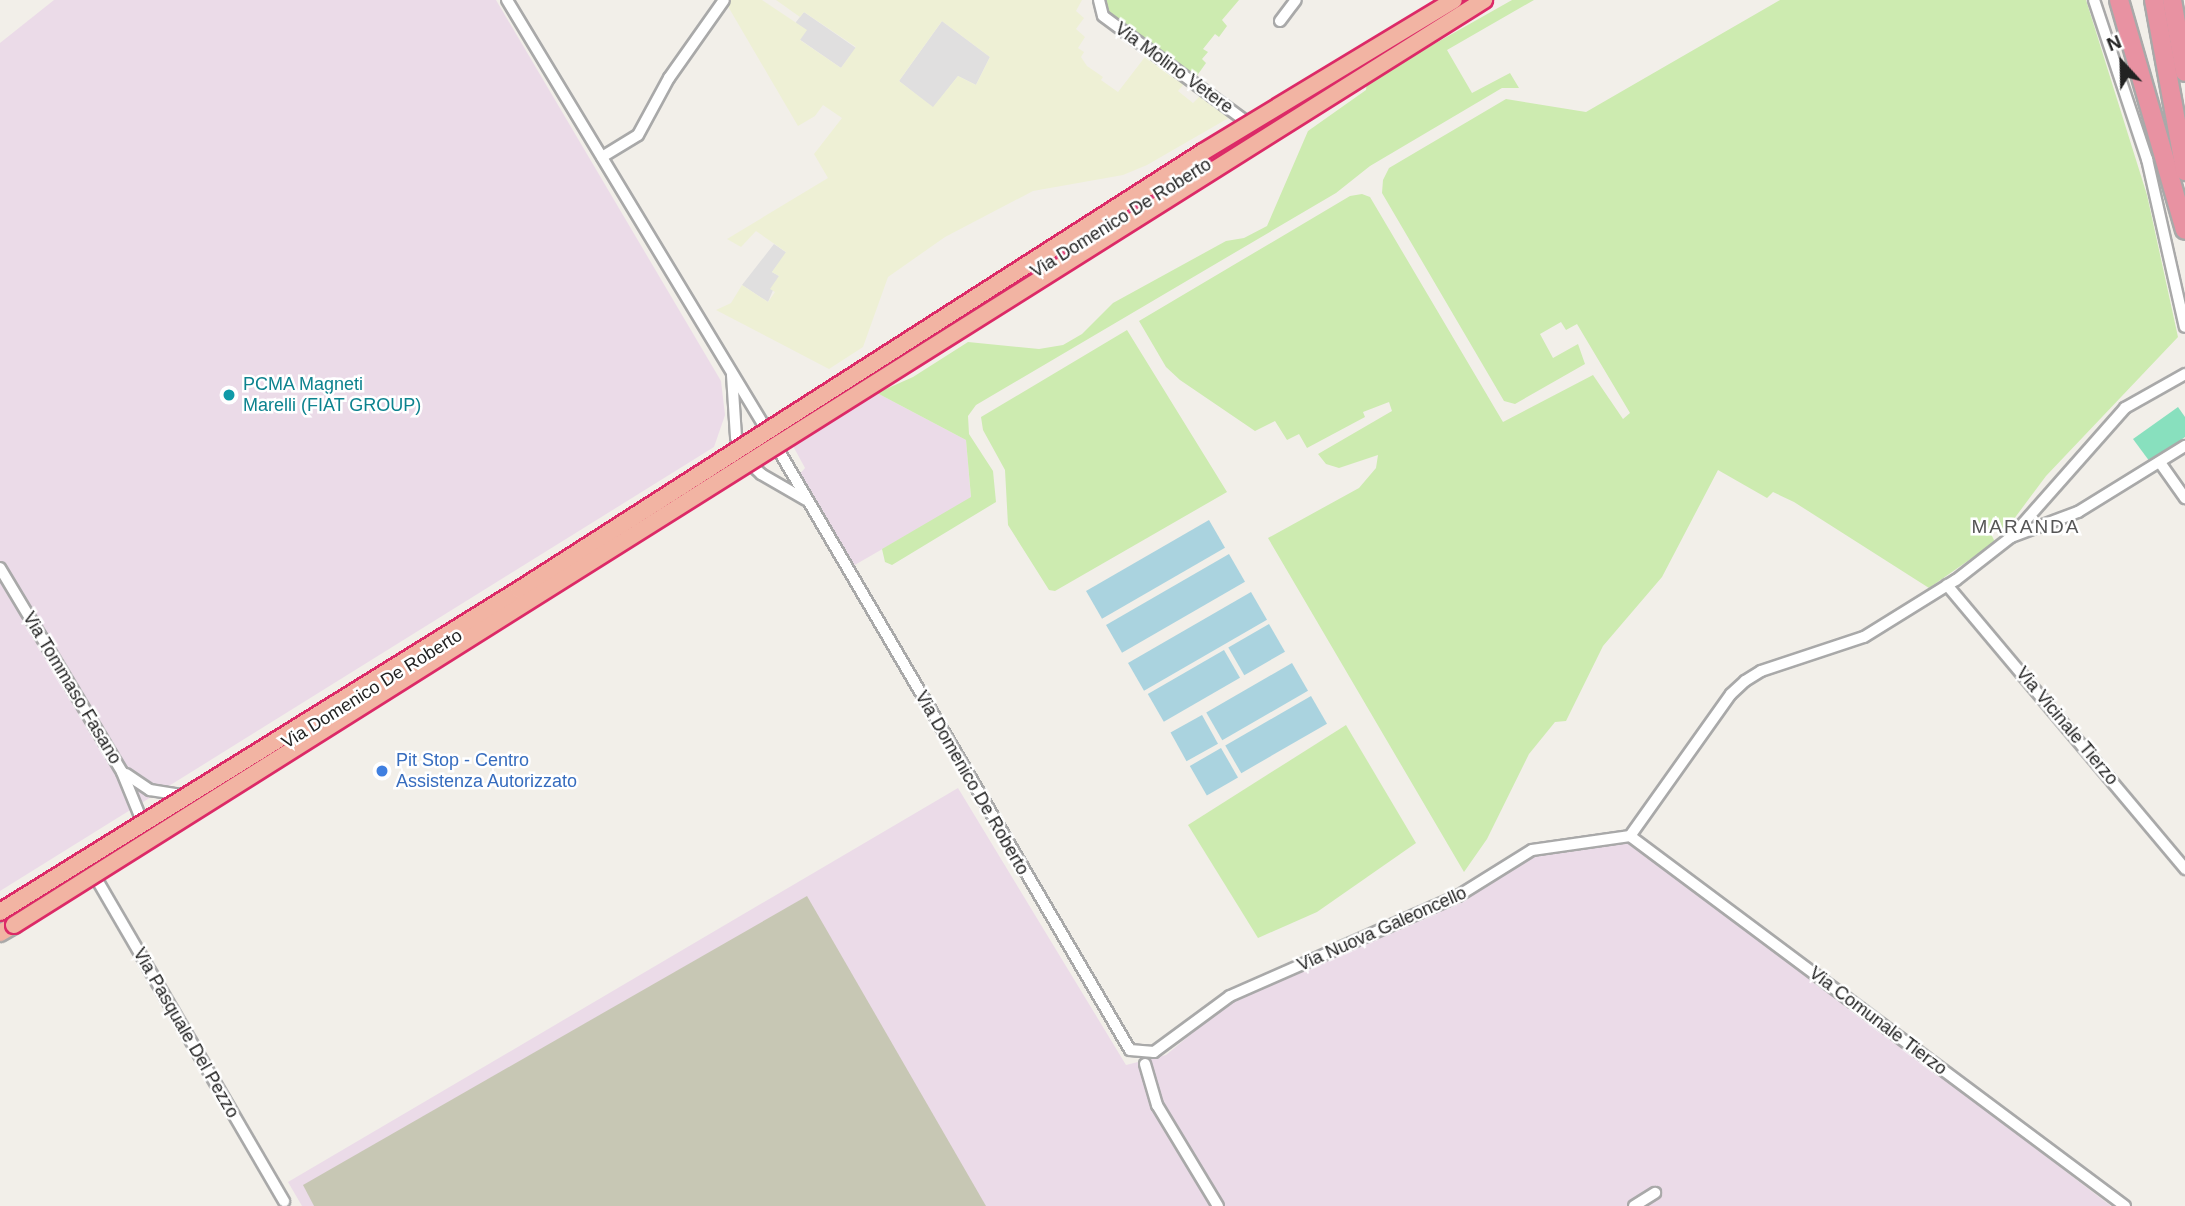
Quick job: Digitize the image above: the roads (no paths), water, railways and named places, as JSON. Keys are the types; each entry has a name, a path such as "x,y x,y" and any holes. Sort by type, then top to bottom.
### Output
{"highway":[{"path":"0,912 519,590 1203,152 1454,0"},
{"path":"0,933 1484,0"},
{"path":"2119,0 2185,230"},
{"path":"2145,0 2170,83"},
{"path":"2154,0 2185,171"},
{"path":"2172,0 2185,72"}],"street":[{"name":"Via Domenico De Roberto","path":"507,0 772,439 1125,1045 1145,1059"},
{"path":"601,157 638,135 669,78 724,0"},
{"name":"Via Molino Vetere","path":"1099,0 1102,16 1259,131"},
{"path":"1280,21 1296,0"},
{"name":"Via Domenico De Roberto","path":"0,920 1472,0"},
{"path":"2094,0 2147,159 2185,327"},
{"name":"Via Domenico De Roberto","path":"732,372 736,437 743,457 761,474 809,503"},
{"path":"1630,836 1731,694 1745,681 1761,671 1864,637 1947,585 2011,537 2125,408 2180,376"},
{"path":"2011,537 2078,512 2161,464 2185,446"},
{"path":"2161,464 2185,498"},
{"name":"Via Tommaso Fasano","path":"0,568 122,772 140,816 138,834"},
{"name":"Via Vicinale Tierzo","path":"1947,585 2185,869"},
{"name":"Via Tommaso Fasano","path":"122,772 150,790 197,798"},
{"name":"Via Nuova Galeoncello","path":"1145,1059 1230,996 1458,896 1532,850 1630,836"},
{"name":"Via Comunale Tierzo","path":"1630,836 2125,1206"},
{"name":"Via Pasquale Del Pezzo","path":"89,866 284,1201"},
{"path":"1145,1059 1157,1105 1218,1206"},
{"path":"1634,1206 1655,1193"}],"water":[{"path":"1209,520 1225,548 1102,619 1086,591"},
{"path":"1229,554 1245,582 1122,653 1106,625"},
{"path":"1251,592 1267,620 1144,691 1128,663"},
{"path":"1269,624 1285,652 1244,675 1228,648"},
{"path":"1224,650 1240,678 1164,722 1148,694"},
{"path":"1292,663 1308,691 1222,740 1206,712"},
{"path":"1311,696 1327,724 1241,773 1225,746"},
{"path":"1202,715 1218,744 1187,761 1171,732"},
{"path":"1221,748 1238,777 1207,795 1190,766"}],"place":[{"name":"PCMA Magneti Marelli (FIAT GROUP)","path":"229,395"},
{"name":"Pit Stop - Centro Assistenza Autorizzato","path":"382,771"}],"district":[{"name":"MARANDA","path":"2026,527"}]}
